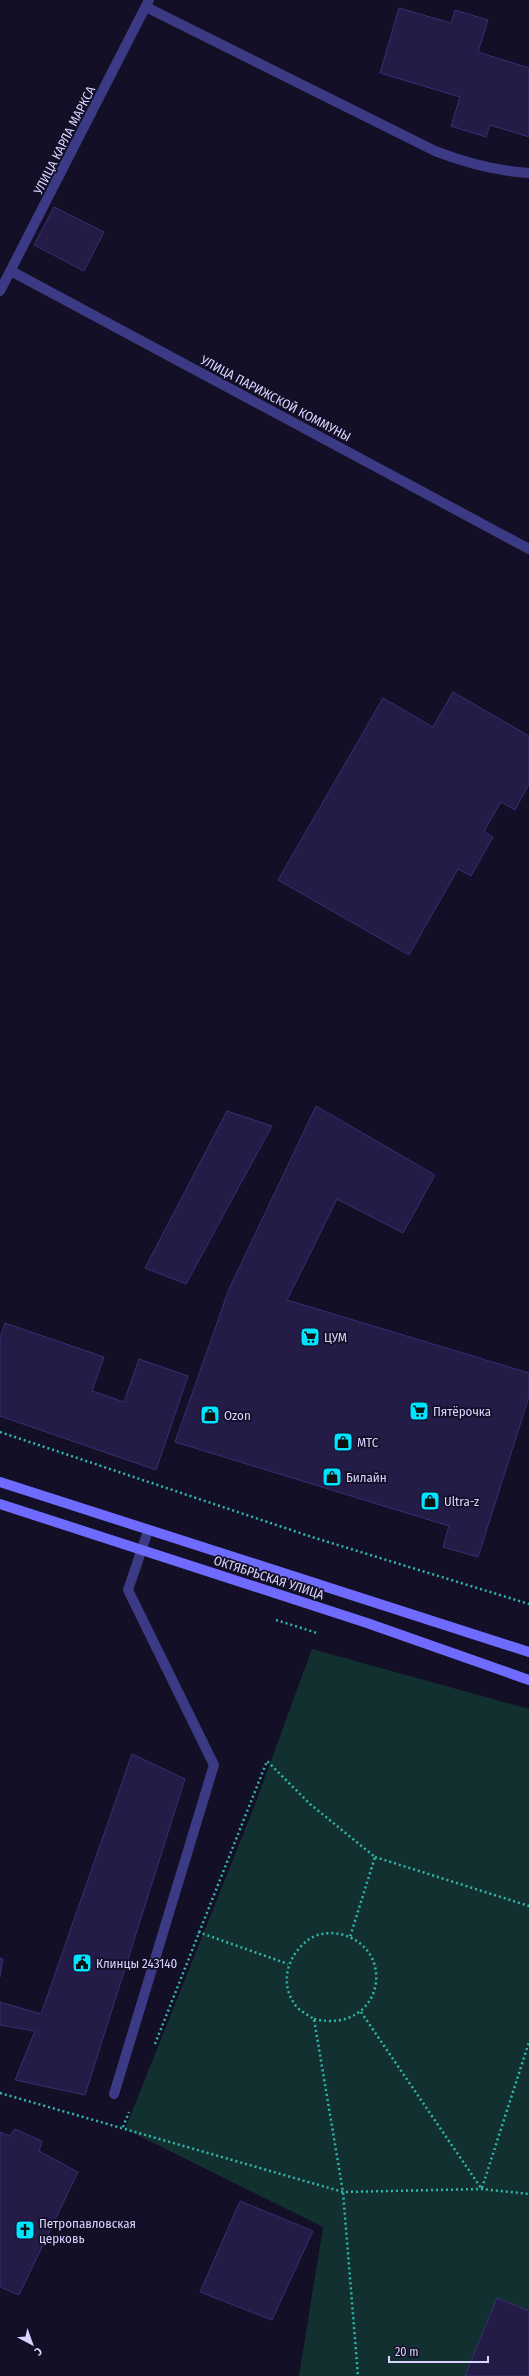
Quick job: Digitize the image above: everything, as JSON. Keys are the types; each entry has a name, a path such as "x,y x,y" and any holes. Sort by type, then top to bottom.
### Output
{"main road":[{"name":"ОКТЯБРЬСКАЯ УЛИЦА","path":"0,1482 148,1531 529,1652"},
{"name":"ОКТЯБРЬСКАЯ УЛИЦА","path":"0,1504 367,1623 529,1680"}],"street":[{"path":"148,4 435,151 469,164 504,172 529,173"},
{"name":"УЛИЦА КАРЛА МАРКСА","path":"0,291 148,4"},
{"name":"УЛИЦА ПАРИЖСКОЙ КОММУНЫ","path":"11,271 529,549"},
{"path":"114,2094 214,1765 128,1590 148,1531"}],"path":[{"path":"0,1432 312,1537 529,1604"},
{"path":"153,2048 267,1761 310,1804 375,1857 529,1906"},
{"path":"350,1936 375,1857"},
{"path":"198,1932 288,1964"},
{"path":"334,1933 350,1936 362,1944 370,1954 376,1971 372,1997 361,2012 345,2021 330,2023 314,2019 297,2007 287,1988 288,1964 300,1947 310,1938 334,1933"},
{"path":"361,2012 482,2189"},
{"path":"314,2019 343,2192 358,2376"},
{"path":"482,2189 529,2042"},
{"path":"0,2093 123,2127 343,2192 482,2189 529,2194"},
{"path":"123,2127 131,2106"}],"green space":[{"path":"312,1649 529,1709 529,2376 299,2376 323,2227 125,2129 254,1807"}],"building":[{"path":"399,8 451,23 455,10 488,20 478,52 529,68 529,137 490,125 486,137 451,126 460,97 380,73"},
{"path":"54,207 104,232 84,271 34,245"},
{"path":"453,692 529,736 529,784 515,810 501,802 484,831 493,837 471,876 458,869 409,955 278,880 383,698 433,727"},
{"name":"ЦУМ","path":"316,1106 435,1175 403,1233 337,1199 287,1300 529,1373 529,1397 478,1557 443,1547 449,1526 175,1442 229,1289"},
{"path":"227,1111 272,1126 186,1284 145,1268"},
{"path":"5,1323 104,1357 92,1391 124,1402 139,1359 188,1376 156,1470 0,1416 0,1338"},
{"path":"132,1754 185,1779 85,2095 15,2080 35,2031 0,2025 0,2002 41,2014"},
{"path":"0,1958 3,1959 0,1977"},
{"name":"Петропавловская церковь","path":"15,2129 42,2141 39,2151 78,2172 19,2295 0,2287 0,2132 10,2136"},
{"path":"240,2201 313,2231 272,2320 200,2292"},
{"path":"497,2298 529,2311 529,2376 465,2376"}],"place":[{"name":"ЦУМ","path":"310,1337"},
{"name":"Пятёрочка","path":"419,1411"},
{"name":"Ozon","path":"210,1415"},
{"name":"МТС","path":"343,1442"},
{"name":"Билайн","path":"332,1477"},
{"name":"Ultra-z","path":"430,1501"},
{"name":"Клинцы 243140","path":"82,1963"},
{"name":"Петропавловская церковь","path":"25,2230"}]}
